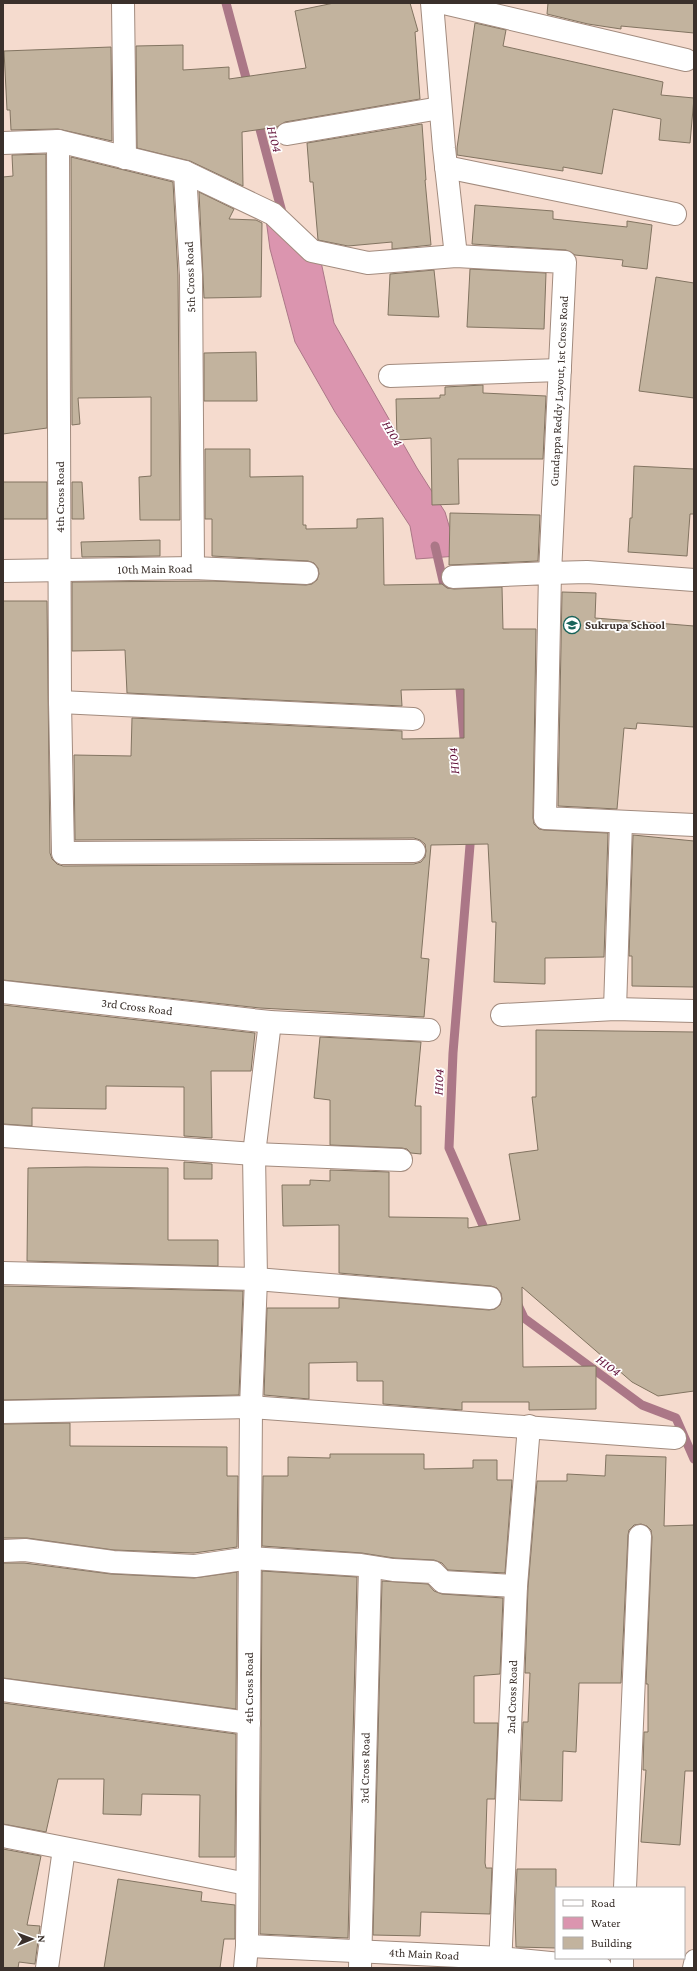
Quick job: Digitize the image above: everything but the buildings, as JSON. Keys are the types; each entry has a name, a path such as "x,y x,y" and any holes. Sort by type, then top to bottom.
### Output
{"street":[{"path":"123,3 125,158"},
{"path":"432,3 440,108 456,256"},
{"path":"444,3 686,60"},
{"path":"287,134 440,108"},
{"path":"3,143 58,141 185,172"},
{"name":"4th Cross Road","path":"58,141 60,702 63,853 414,851"},
{"path":"446,167 675,214"},
{"name":"Gundappa Reddy Layout, 1st Cross Road","path":"185,172 273,214 312,251 368,263 456,256 565,262 550,573 544,818 621,822"},
{"name":"5th Cross Road","path":"185,172 191,275 193,568"},
{"path":"390,376 560,370"},
{"name":"10th Main Road","path":"3,572 193,568 307,573"},
{"path":"453,577 587,572 694,580"},
{"path":"60,702 413,719"},
{"path":"615,1009 621,822 694,825"},
{"name":"3rd Cross Road","path":"3,992 270,1022 430,1030"},
{"path":"502,1015 615,1009 694,1011"},
{"name":"4th Cross Road","path":"245,1968 247,1946 251,1407 256,1279 254,1154 270,1022"},
{"path":"3,1136 254,1154 401,1160"},
{"path":"3,1273 256,1279 490,1298"},
{"path":"3,1412 251,1407 529,1426 675,1438"},
{"name":"2nd Cross Road","path":"500,1963 516,1586 529,1426"},
{"path":"625,1887 640,1536"},
{"path":"3,1551 25,1550 113,1562 195,1566 250,1558 433,1572 443,1582 516,1586"},
{"name":"3rd Cross Road","path":"361,1960 370,1567"},
{"path":"3,1690 249,1723"},
{"path":"3,1836 247,1884"},
{"path":"47,1968 64,1849"},
{"name":"4th Main Road","path":"247,1946 361,1960 500,1963 601,1968"}],"lane":[{"path":"692,1968 694,1960"}],"water":[{"path":"266,219 320,257 334,323 417,468 445,512 458,556 416,559 410,526 335,412 295,342 270,249"}],"waterway":[{"name":"H104","path":"226,3 249,89"},
{"name":"H104","path":"257,118 283,216"},
{"name":"H104","path":"435,546 447,598"},
{"name":"H104","path":"459,677 465,750"},
{"name":"H104","path":"471,833 453,1053 449,1148 488,1237"},
{"name":"H104","path":"517,1303 524,1318 642,1405 676,1418 694,1459"}],"place":[{"name":"Sukrupa School","path":"572,625"}]}
